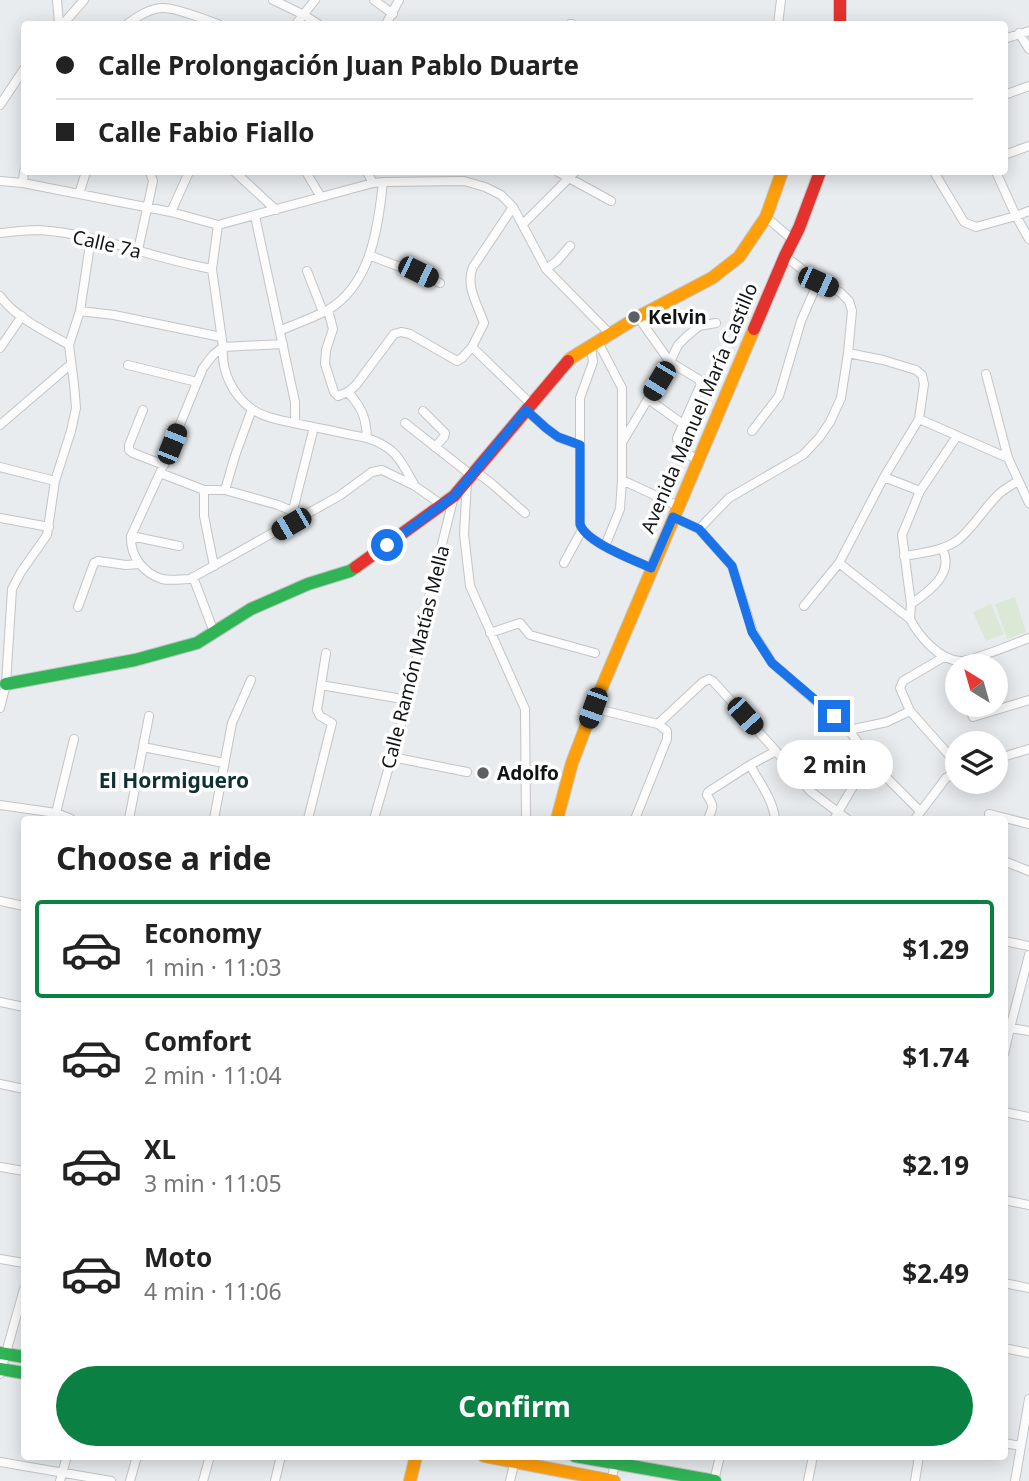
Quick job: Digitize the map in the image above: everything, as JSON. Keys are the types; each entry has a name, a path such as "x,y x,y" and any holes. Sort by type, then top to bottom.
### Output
{"street":[{"path":"57,0 60,21"},
{"path":"64,21 84,0"},
{"path":"273,0 313,21"},
{"path":"299,21 315,0"},
{"path":"374,0 393,14"},
{"path":"388,21 399,0"},
{"path":"778,21 781,0"},
{"path":"840,0 840,21"},
{"path":"131,21 150,11 164,8 206,21"},
{"path":"1008,37 1029,31"},
{"path":"1019,33 1029,49"},
{"path":"0,105 21,74"},
{"path":"1008,94 1029,86"},
{"path":"1008,154 1029,146"},
{"path":"23,183 24,175"},
{"path":"79,194 85,175"},
{"path":"138,250 153,181 151,175"},
{"path":"171,212 188,175"},
{"path":"238,175 276,210"},
{"path":"308,175 321,197"},
{"path":"369,175 373,183"},
{"path":"523,224 572,175 611,201"},
{"path":"6,684 135,660 197,643 251,609 308,584 350,571 454,496 571,358 638,317 712,278 739,257 766,217 781,175"},
{"name":"Avenida Manuel María Castillo","path":"558,816 572,763 593,708 819,175"},
{"path":"935,175 964,222 976,227 1029,211"},
{"path":"997,175 1029,239"},
{"path":"0,181 23,183 171,212 218,225 373,183 464,176 501,195 513,207 546,269 610,334"},
{"path":"281,330 325,311 358,282 379,218 383,182"},
{"path":"307,271 333,329 326,350 325,364 336,395 341,396 356,385 394,334 410,334 457,360 462,358 472,347 484,323 469,276 513,207"},
{"path":"255,216 295,402 295,423"},
{"path":"766,217 793,240"},
{"path":"218,225 212,269 223,347 222,359 238,396 252,409 272,418 382,443 401,461 415,485"},
{"name":"Calle 7a","path":"0,233 38,230 91,238 183,264 212,269"},
{"path":"0,708 6,684 12,589 47,535 55,481 76,408 69,345 80,311 91,238"},
{"path":"546,269 570,246"},
{"path":"369,255 418,272 440,283"},
{"path":"699,529 729,498 803,455 830,422 841,398 852,311 849,301 840,292 818,282 785,256"},
{"path":"752,430 779,396 801,321 818,282"},
{"path":"0,296 22,317 69,345"},
{"path":"80,311 114,315 221,337"},
{"path":"0,348 22,317"},
{"path":"638,317 670,362 698,379 701,384 677,438 679,449 698,460"},
{"path":"623,441 678,345 699,326 716,323"},
{"path":"283,344 223,347 203,368 162,469 131,536 131,545 139,564 159,578 191,579 338,496 372,472 382,470 415,485 442,505"},
{"path":"595,344 622,388 621,509 605,546"},
{"path":"595,344 593,362 580,398 580,524 582,530 605,546 651,568"},
{"path":"472,347 546,428 558,437 580,445"},
{"path":"804,606 839,563 884,477 919,419 924,384 922,375 916,370 883,360 848,353"},
{"path":"0,425 71,364"},
{"path":"128,365 197,382"},
{"path":"986,374 1008,458 1029,503"},
{"path":"348,392 358,404 366,421 367,438"},
{"path":"648,399 683,425"},
{"path":"225,490 252,409"},
{"path":"143,410 129,445 129,450 133,453 204,490 225,490 293,510 304,516"},
{"path":"423,411 445,433 435,447"},
{"path":"919,419 1008,458"},
{"path":"405,423 471,476 491,483 525,513"},
{"path":"293,510 314,427"},
{"path":"910,619 911,604 902,535 919,491 957,436"},
{"path":"0,467 55,481"},
{"path":"471,476 464,534 470,586 525,709 526,816"},
{"path":"884,477 919,491"},
{"path":"622,480 699,529 732,566 752,632 766,656 849,730 874,765 918,815 945,779"},
{"path":"904,556 922,554 957,541 999,494 1017,481"},
{"path":"204,490 204,516 214,566"},
{"name":"Calle Ramón Matías Mella","path":"375,816 408,700 431,588 454,496"},
{"path":"0,518 49,527"},
{"path":"564,563 582,530"},
{"path":"131,536 179,546"},
{"path":"911,604 934,586 944,573 946,562 942,548"},
{"path":"78,607 94,563 139,564"},
{"path":"839,563 910,619 933,649 944,657 903,681 900,688 910,711 945,750"},
{"path":"193,577 214,632"},
{"path":"490,633 520,623 530,635 595,653"},
{"path":"988,654 1029,638"},
{"path":"309,816 332,723 320,716 317,710 326,653"},
{"path":"658,724 703,682 709,679 713,681 810,791 836,816 855,783 874,765"},
{"path":"215,816 232,723 251,680"},
{"path":"321,685 408,700"},
{"path":"1008,706 1029,700"},
{"path":"593,708 658,724 667,732 667,739 636,816"},
{"path":"849,730 887,722 910,711"},
{"path":"130,816 149,716"},
{"path":"56,813 74,739"},
{"path":"143,747 225,763"},
{"path":"1008,755 1029,749"},
{"path":"710,816 714,807 708,792 776,751"},
{"path":"393,758 467,772"},
{"path":"750,765 768,797 775,816"},
{"path":"0,805 64,816"},
{"path":"989,814 997,816"},
{"path":"1008,819 1029,824"},
{"path":"1008,863 1029,871"},
{"path":"0,901 21,905"},
{"path":"1008,942 1029,946"},
{"path":"1008,1024 1029,955"},
{"path":"0,1002 21,1006"},
{"path":"1008,1027 1029,1031"},
{"path":"0,1084 21,1088"},
{"path":"1008,1113 1029,1117"},
{"path":"0,1167 21,1170"},
{"path":"1008,1201 1029,1205"},
{"path":"0,1259 21,1262"},
{"path":"1008,1284 1029,1288"},
{"path":"21,1298 3,1353 0,1371 21,1373"},
{"path":"1008,1349 1029,1353"},
{"path":"3,1353 21,1356"},
{"path":"1015,1481 1029,1399"},
{"path":"1008,1444 1021,1446"},
{"path":"130,1481 136,1460"},
{"path":"203,1481 209,1460"},
{"path":"275,1481 280,1460"},
{"path":"410,1481 414,1460"},
{"path":"510,1481 516,1460"},
{"path":"520,1460 612,1481 616,1460 714,1481 719,1460"},
{"path":"808,1481 812,1460"},
{"path":"915,1481 918,1460"},
{"path":"0,1462 62,1477 111,1481"}],"green space":[{"path":"1015,597 1026,632 1007,639 995,604"},
{"path":"991,604 1004,634 986,641 973,612"}],"traffic: fast":[{"path":"6,684 135,660 197,643 251,609 356,567"},
{"path":"0,1353 21,1356"},
{"path":"0,1369 21,1372"},
{"path":"597,1460 715,1481"}],"traffic: slow":[{"path":"568,361 638,317 712,278 739,257 766,217 781,175"},
{"path":"558,816 572,763 593,708 754,329"},
{"path":"410,1481 415,1460"},
{"path":"505,1460 614,1481"}],"traffic: jam":[{"path":"840,0 840,21"},
{"path":"754,329 799,228 819,175"},
{"path":"356,567 454,496 568,361"}],"place":[{"name":"Kelvin","path":"634,317"},
{"name":"Adolfo","path":"483,773"}],"district":[{"name":"El Hormiguero","path":"174,780"}],"route":[{"path":"387,545 454,496 526,410 558,437 580,445 582,530 605,546 651,568 673,517 699,529 732,566 752,632 766,656 834,716"}]}
